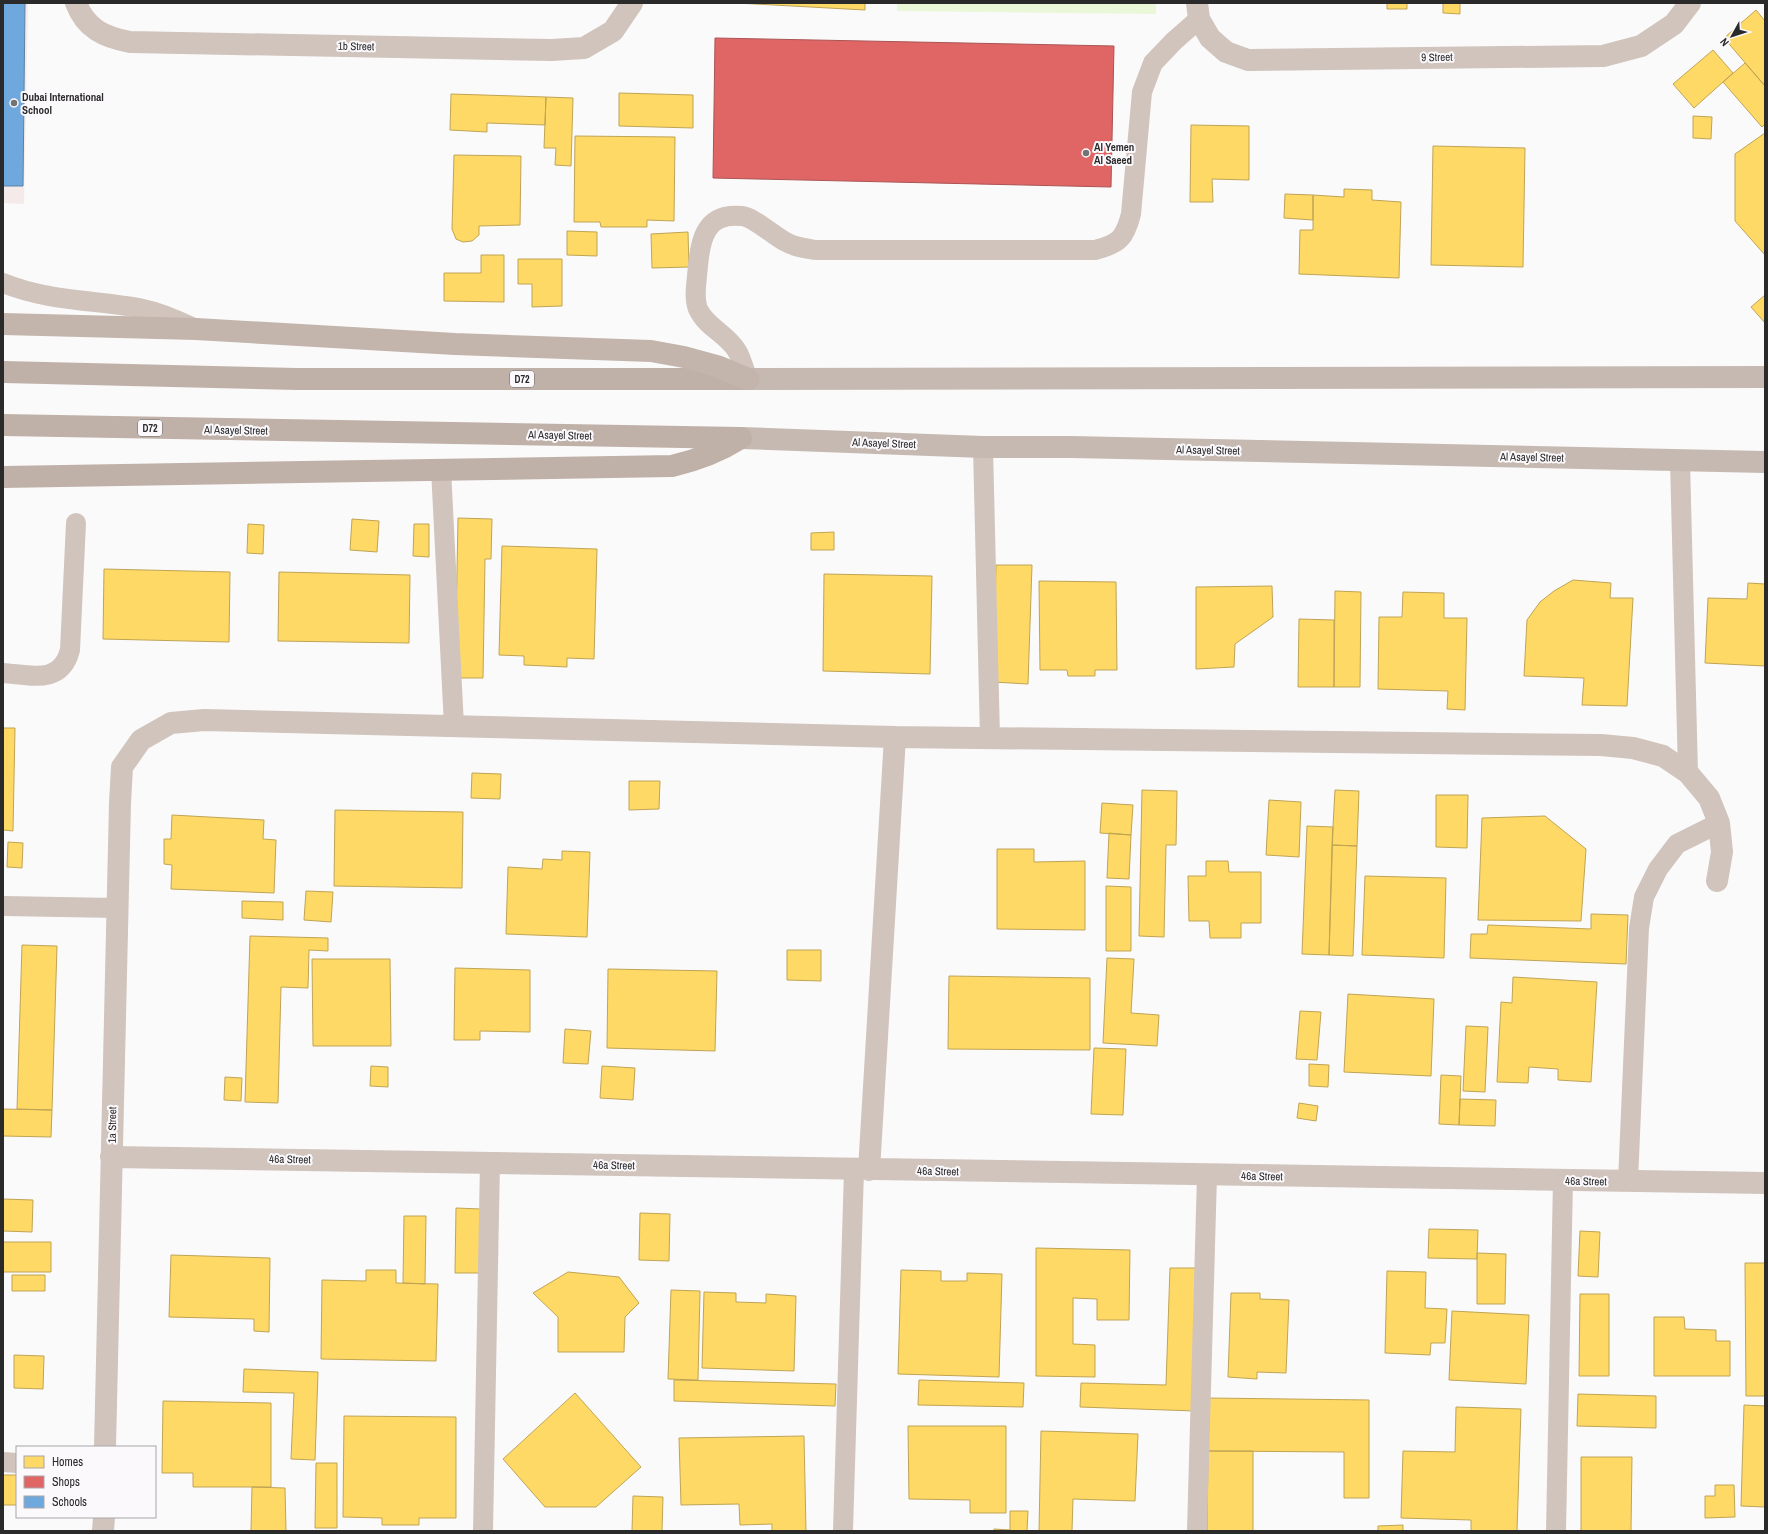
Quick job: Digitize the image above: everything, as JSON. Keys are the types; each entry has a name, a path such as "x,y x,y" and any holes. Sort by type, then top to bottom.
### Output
{"highway":[{"path":"3,324 196,329 455,344 652,351 710,364 748,379"}],"main road":[{"name":"D72","path":"3,372 297,379 1765,377"},
{"name":"Al Asayel Street","path":"3,425 741,438 983,447 1087,447 1765,462"},
{"path":"3,477 672,466 696,461 720,451 741,438"}],"street":[{"name":"1b Street","path":"76,3 80,14 93,28 111,38 130,42 552,50 584,48 613,31 632,3"},
{"name":"9 Street","path":"1198,11 1210,38 1226,52 1248,60 1603,56 1641,46 1674,24 1690,3"},
{"name":"1a Street","path":"105,1446 117,908 122,767 142,740 171,723 204,720 895,737 1601,745 1633,748 1663,756 1688,773 1709,798 1718,823 1722,852 1717,881"},
{"path":"861,1170 895,737"},
{"name":"46a Street","path":"111,1157 490,1162 861,1170 1765,1183"},
{"path":"103,1531 104,1518"}],"lane":[{"path":"748,379 737,351 727,339 704,320 698,308 696,294 699,251 703,235 713,222 728,215 745,216 784,242 800,248 816,250 1095,250 1113,245 1126,232 1131,214 1142,92 1153,63 1174,41 1198,11"},
{"path":"3,283 45,296 141,309 169,317 196,329"},
{"path":"983,447 990,738"},
{"path":"1680,460 1688,773"},
{"path":"441,469 454,726"},
{"path":"3,673 51,675 61,670 67,661 70,650 76,523"},
{"path":"1628,1181 1639,928 1644,897 1658,869 1677,844 1718,823"},
{"path":"3,906 117,908"},
{"path":"483,1531 490,1162"},
{"path":"843,1531 861,1170"},
{"path":"1197,1531 1207,1175"},
{"path":"1556,1531 1563,1180"},
{"path":"3,1462 16,1462"}],"shaded area":[{"name":"Dubai International School","path":"3,3 28,3 24,204 3,203"}],"green space":[{"path":"897,3 1156,3 1156,14 897,11"}],"building: Homes":[{"path":"737,3 865,3 865,10"},
{"path":"1387,3 1407,3 1407,9 1387,9"},
{"path":"1443,3 1460,3 1460,14 1443,13"},
{"path":"1756,10 1765,21 1765,86 1724,38"},
{"path":"1713,50 1733,73 1694,108 1673,84"},
{"path":"1745,63 1765,86 1765,124 1762,127 1723,82"},
{"path":"619,93 693,95 693,128 619,126"},
{"path":"451,94 546,97 545,125 487,123 487,132 450,130"},
{"path":"546,97 573,98 571,166 555,165 556,148 544,148"},
{"path":"1693,116 1712,117 1711,139 1693,138"},
{"path":"1191,125 1249,126 1249,180 1212,179 1213,202 1190,202"},
{"path":"1765,133 1765,255 1735,221 1735,154"},
{"path":"575,136 675,137 674,221 647,220 647,227 601,227 600,222 574,222"},
{"path":"1433,146 1525,148 1523,267 1431,265"},
{"path":"454,155 521,156 520,225 479,226 479,235 472,241 463,242 456,239 452,229"},
{"path":"1344,189 1372,190 1372,200 1401,202 1399,278 1299,274 1300,230 1313,230 1313,195 1344,197"},
{"path":"1285,194 1313,195 1313,220 1284,218"},
{"path":"567,231 597,232 597,256 567,255"},
{"path":"688,232 689,267 652,268 651,234"},
{"path":"481,255 504,255 504,302 444,301 444,273 481,273"},
{"path":"518,259 562,259 562,306 532,307 532,284 518,284"},
{"path":"1765,295 1765,323 1751,307"},
{"path":"458,518 492,519 491,559 485,559 483,678 455,678"},
{"path":"352,519 379,521 377,552 350,550"},
{"path":"248,524 264,525 263,554 247,553"},
{"path":"414,524 429,524 429,557 413,556"},
{"path":"834,532 834,550 811,550 811,533"},
{"path":"502,546 597,549 594,659 567,658 567,667 524,665 524,656 499,655"},
{"path":"996,565 1032,565 1028,684 993,682"},
{"path":"104,569 230,572 229,642 103,639"},
{"path":"279,572 410,575 409,643 278,641"},
{"path":"824,574 932,576 930,674 823,671"},
{"path":"1573,580 1611,583 1610,598 1633,598 1627,706 1582,705 1584,678 1524,676 1527,620 1540,602 1554,591"},
{"path":"1039,581 1116,582 1117,670 1095,670 1095,676 1068,676 1067,670 1040,670"},
{"path":"1748,583 1765,584 1765,666 1705,663 1708,598 1747,599"},
{"path":"1272,586 1273,617 1235,644 1234,667 1196,669 1196,587"},
{"path":"1335,591 1361,592 1360,687 1334,687"},
{"path":"1403,592 1444,593 1444,618 1467,618 1465,710 1447,709 1448,691 1378,689 1379,617 1402,617"},
{"path":"1299,619 1334,620 1334,687 1298,687"},
{"path":"3,728 15,728 13,831 3,830"},
{"path":"472,773 501,774 500,799 471,798"},
{"path":"629,781 660,781 659,809 629,810"},
{"path":"1142,790 1177,791 1176,845 1166,845 1164,937 1139,936"},
{"path":"1335,790 1359,791 1357,846 1332,845"},
{"path":"1436,795 1468,795 1467,848 1436,847"},
{"path":"1269,800 1301,802 1299,857 1266,855"},
{"path":"1102,803 1133,805 1131,835 1100,833"},
{"path":"335,810 463,812 462,888 334,886"},
{"path":"172,815 264,820 263,839 276,840 274,893 171,889 172,865 164,864 164,839 171,839"},
{"path":"1545,816 1586,849 1581,921 1478,920 1482,818"},
{"path":"1307,826 1333,827 1329,955 1302,954"},
{"path":"1109,833 1131,835 1129,879 1107,878"},
{"path":"8,842 23,843 22,868 7,867"},
{"path":"1332,845 1357,846 1353,956 1329,955"},
{"path":"997,849 1034,849 1034,862 1085,861 1085,930 997,929"},
{"path":"562,851 590,852 587,937 506,934 508,867 542,869 543,859 562,860"},
{"path":"1206,861 1228,861 1229,872 1261,872 1261,923 1241,923 1241,938 1210,938 1209,921 1189,921 1188,876 1206,876"},
{"path":"1365,876 1446,878 1444,958 1362,955"},
{"path":"1106,886 1131,887 1131,951 1106,951"},
{"path":"306,891 333,892 331,922 304,920"},
{"path":"242,901 283,902 283,920 242,918"},
{"path":"1591,914 1628,915 1626,964 1470,958 1471,934 1487,934 1488,925 1591,929"},
{"path":"250,936 328,938 328,951 309,950 308,988 281,987 278,1103 245,1102"},
{"path":"22,945 57,946 52,1110 17,1109"},
{"path":"787,950 821,950 821,981 787,980"},
{"path":"1107,958 1134,959 1131,1013 1159,1015 1157,1046 1103,1043"},
{"path":"312,959 390,959 391,1046 313,1046"},
{"path":"455,968 530,970 530,1032 480,1031 480,1040 454,1040"},
{"path":"608,969 717,971 715,1051 607,1048"},
{"path":"949,976 1090,978 1090,1050 948,1049"},
{"path":"1513,977 1597,982 1591,1082 1558,1080 1558,1069 1529,1067 1528,1083 1497,1082 1501,1002 1512,1003"},
{"path":"1348,994 1434,999 1431,1076 1344,1072"},
{"path":"1300,1011 1321,1012 1317,1060 1296,1059"},
{"path":"1466,1026 1488,1027 1485,1092 1463,1091"},
{"path":"565,1029 591,1031 588,1064 563,1063"},
{"path":"1094,1048 1126,1049 1123,1115 1091,1114"},
{"path":"1309,1064 1329,1065 1328,1087 1309,1086"},
{"path":"371,1066 388,1067 388,1087 370,1086"},
{"path":"602,1066 635,1068 633,1100 600,1098"},
{"path":"1441,1075 1461,1076 1459,1125 1439,1124"},
{"path":"225,1077 242,1078 241,1101 224,1100"},
{"path":"1460,1099 1496,1100 1495,1126 1459,1125"},
{"path":"1299,1103 1318,1106 1316,1121 1297,1118"},
{"path":"3,1109 52,1110 51,1137 3,1136"},
{"path":"3,1199 33,1200 32,1232 3,1231"},
{"path":"456,1208 481,1209 480,1273 455,1273"},
{"path":"640,1213 670,1214 669,1261 639,1260"},
{"path":"404,1216 426,1216 425,1284 403,1283"},
{"path":"1429,1229 1478,1230 1477,1259 1428,1258"},
{"path":"1580,1231 1600,1232 1598,1277 1578,1276"},
{"path":"3,1242 51,1242 51,1272 3,1272"},
{"path":"1036,1248 1130,1250 1129,1320 1097,1320 1097,1299 1073,1298 1073,1344 1095,1345 1095,1377 1036,1376"},
{"path":"1477,1253 1506,1254 1505,1304 1477,1304"},
{"path":"171,1255 270,1258 269,1332 254,1331 254,1319 169,1317"},
{"path":"1745,1263 1765,1263 1765,1396 1746,1396"},
{"path":"1170,1268 1199,1268 1195,1411 1080,1407 1081,1383 1166,1385"},
{"path":"366,1270 396,1270 396,1283 438,1284 436,1361 321,1359 322,1280 366,1281"},
{"path":"901,1270 941,1271 941,1281 967,1281 967,1273 1002,1274 999,1377 898,1374"},
{"path":"1387,1271 1426,1272 1425,1308 1447,1309 1445,1343 1431,1343 1430,1355 1385,1353"},
{"path":"568,1272 619,1277 639,1303 625,1317 624,1352 558,1352 558,1317 533,1293"},
{"path":"12,1275 45,1275 45,1291 12,1291"},
{"path":"671,1290 700,1291 698,1380 668,1379"},
{"path":"704,1292 736,1293 736,1302 766,1303 766,1294 796,1296 794,1371 702,1368"},
{"path":"1231,1293 1260,1293 1260,1299 1289,1300 1286,1373 1257,1372 1257,1379 1228,1377"},
{"path":"1580,1294 1609,1294 1609,1376 1579,1376"},
{"path":"1452,1311 1529,1315 1526,1384 1449,1380"},
{"path":"1654,1317 1684,1317 1685,1329 1716,1330 1716,1341 1730,1341 1730,1376 1654,1376"},
{"path":"14,1355 44,1356 43,1389 14,1388"},
{"path":"244,1369 318,1372 315,1460 291,1459 294,1393 243,1392"},
{"path":"674,1380 836,1384 835,1406 674,1401"},
{"path":"919,1380 1024,1383 1023,1407 918,1405"},
{"path":"575,1393 641,1467 596,1507 545,1507 503,1459"},
{"path":"1578,1394 1656,1396 1656,1428 1577,1426"},
{"path":"1208,1398 1369,1400 1369,1498 1344,1498 1344,1452 1208,1451"},
{"path":"163,1401 271,1403 271,1487 193,1487 193,1473 162,1473"},
{"path":"1744,1405 1765,1406 1765,1507 1741,1506"},
{"path":"1456,1407 1521,1409 1517,1531 1471,1531 1471,1520 1401,1518 1403,1451 1455,1452"},
{"path":"344,1416 456,1417 456,1518 419,1518 419,1525 382,1525 382,1518 343,1517"},
{"path":"908,1426 1006,1426 1006,1513 970,1513 970,1500 909,1499"},
{"path":"1041,1431 1138,1434 1135,1501 1073,1499 1072,1531 1039,1531"},
{"path":"804,1436 806,1531 772,1531 772,1524 740,1525 739,1504 681,1505 679,1438"},
{"path":"1208,1451 1253,1451 1253,1531 1207,1531"},
{"path":"1581,1457 1632,1457 1631,1531 1581,1531"},
{"path":"316,1463 337,1463 337,1528 315,1528"},
{"path":"3,1475 16,1475 16,1505 3,1505"},
{"path":"1715,1485 1734,1485 1735,1517 1705,1518 1705,1496 1715,1496"},
{"path":"252,1487 285,1488 286,1531 251,1531"},
{"path":"633,1496 663,1497 662,1531 632,1531"},
{"path":"1010,1511 1028,1511 1027,1531 994,1531 994,1529 1010,1530"},
{"path":"1403,1525 1403,1531 1378,1531 1378,1526"}],"building: Shops":[{"path":"715,38 1114,46 1111,187 713,178"}],"building: Schools":[{"name":"Dubai International School","path":"3,3 25,3 23,186 3,186"}],"place":[{"name":"Dubai International School","path":"14,103"},
{"name":"Al Yemen Al Saeed","path":"1086,153"}]}
